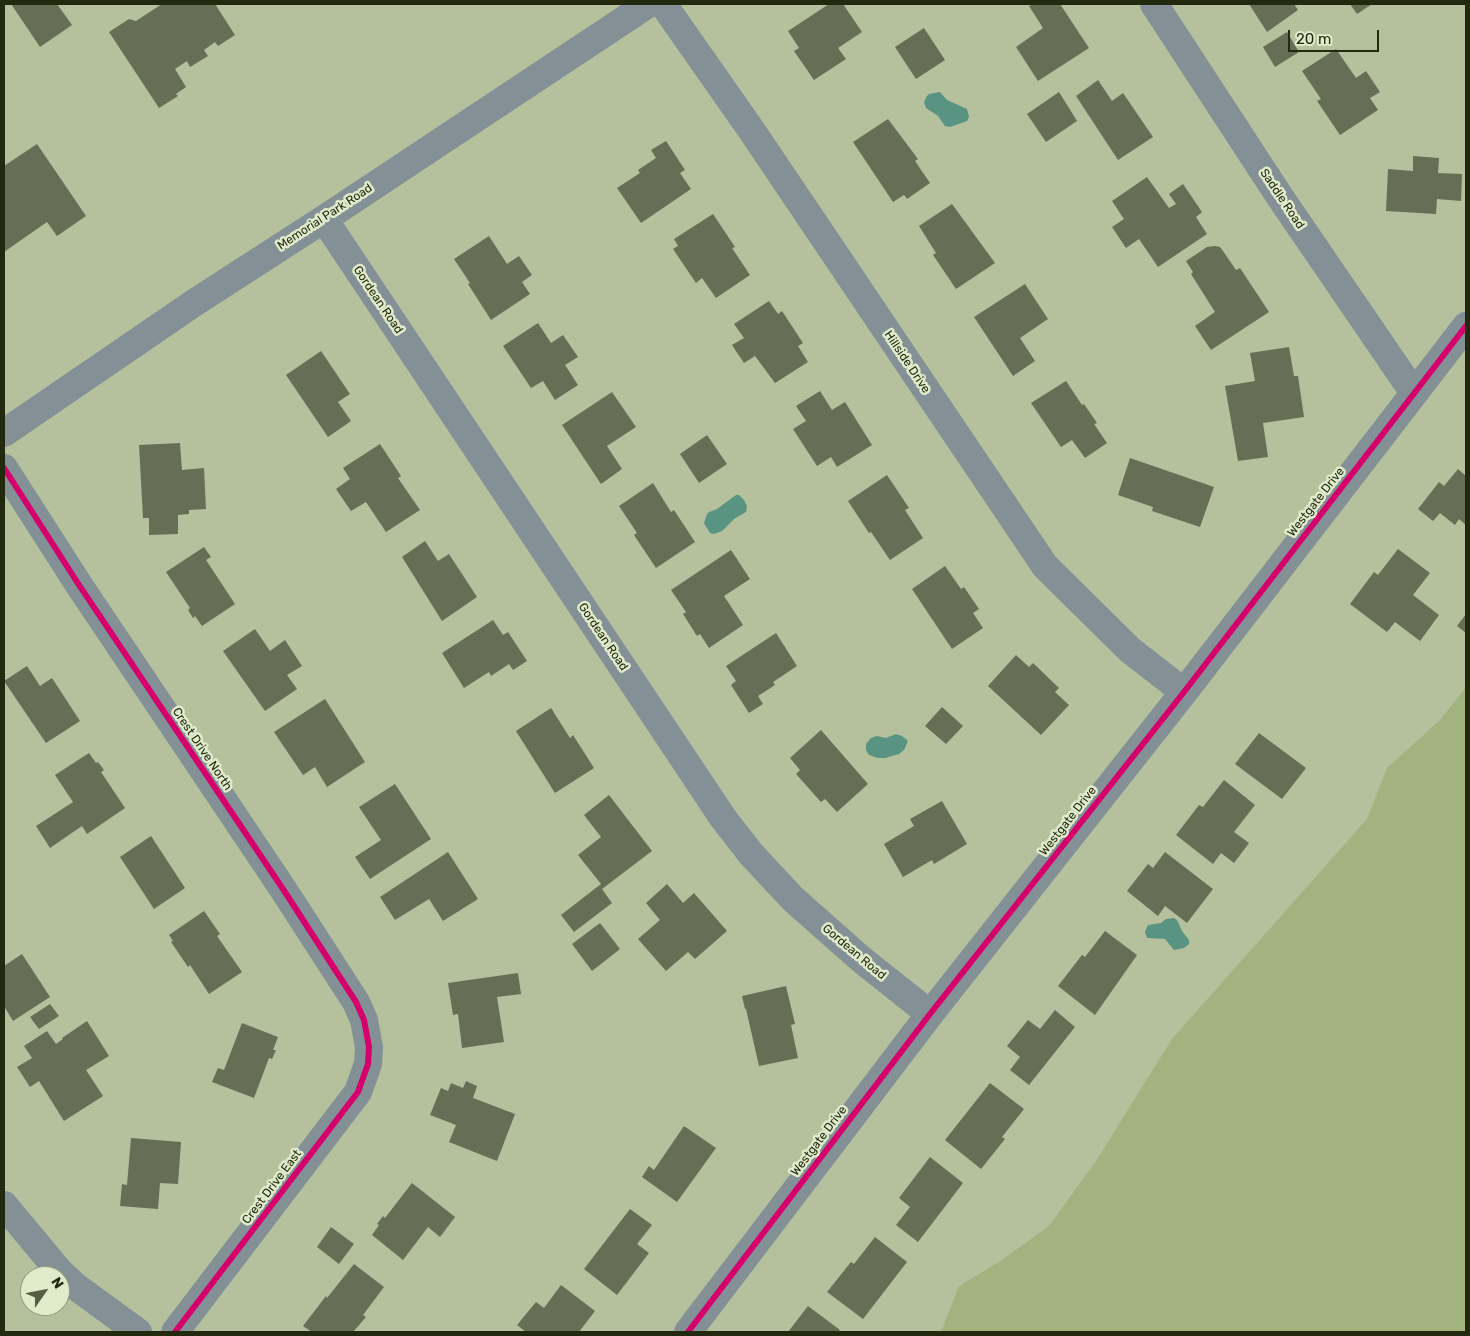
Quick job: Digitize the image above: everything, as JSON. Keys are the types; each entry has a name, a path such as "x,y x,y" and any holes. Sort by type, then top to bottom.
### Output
{"street":[{"name":"Memorial Park Road","path":"4,433 194,303 648,4"},
{"name":"Hillside Drive","path":"663,4 752,131 1044,566 1130,650 1184,692"},
{"name":"Saddle Road","path":"1154,4 1280,197 1414,393"},
{"name":"Gordean Road","path":"324,219 723,818 752,854 793,899 862,960 930,1014"},
{"name":"Westgate Drive","path":"688,1332 930,1014 1184,692 1466,326"},
{"name":"Crest Drive North","path":"4,468 79,585 283,888 356,1002 364,1020 369,1047"},
{"name":"Crest Drive East","path":"175,1332 358,1092 368,1064 369,1047"},
{"path":"4,1205 59,1271 75,1286 138,1332"}],"green space":[{"path":"1466,687 1466,1332 941,1332 959,1286 999,1262 1049,1226 1096,1161 1172,1039 1367,819 1387,768 1440,720"}],"water":[{"path":"940,92 947,100 967,109 969,117 967,121 950,127 945,126 938,116 926,108 924,102 927,96"},
{"path":"736,495 739,495 744,500 747,506 746,512 734,519 722,531 714,534 710,533 704,523 707,514"},
{"path":"896,734 908,741 904,750 899,754 885,758 869,755 866,750 866,744 871,738 877,736 886,738"},
{"path":"1174,918 1189,940 1189,944 1184,948 1174,950 1165,939 1147,938 1145,932 1148,925"}],"building":[{"path":"11,4 57,4 72,25 40,47"},
{"path":"162,4 215,4 235,35 218,46 215,42 204,50 208,56 190,67 187,61 175,69 186,87 176,94 178,96 159,108 109,32 129,19 136,21"},
{"path":"829,4 843,4 862,32 838,48 846,59 814,80 794,51 799,48 788,31"},
{"path":"1033,4 1060,4 1089,48 1038,81 1016,47 1043,28 1029,6"},
{"path":"1249,4 1294,4 1298,10 1267,32"},
{"path":"1350,4 1372,4 1357,14"},
{"path":"924,28 945,60 916,79 895,47"},
{"path":"1287,32 1299,52 1275,67 1263,47"},
{"path":"1336,49 1356,78 1366,71 1380,92 1370,98 1378,110 1340,135 1317,101 1321,99 1302,71"},
{"path":"1098,80 1112,101 1123,93 1153,137 1118,160 1076,96"},
{"path":"1059,92 1077,121 1046,142 1027,114"},
{"path":"888,119 918,159 915,161 930,183 907,199 904,195 893,202 853,142"},
{"path":"666,141 685,170 680,173 691,189 641,223 617,188 640,173 638,170 656,158 651,150"},
{"path":"37,144 86,216 57,236 47,222 4,252 4,166"},
{"path":"1413,156 1439,158 1438,173 1462,174 1461,201 1437,199 1436,214 1386,211 1388,169 1413,171"},
{"path":"1147,177 1169,208 1176,204 1169,194 1183,184 1202,212 1196,217 1207,234 1158,267 1139,239 1126,248 1112,227 1124,219 1112,201"},
{"path":"952,204 995,263 956,289 933,255 936,253 919,226"},
{"path":"713,214 735,247 732,248 750,275 716,298 702,278 696,283 673,249 678,246 674,239"},
{"path":"489,236 507,264 519,256 532,275 522,282 530,294 491,320 454,259"},
{"path":"1207,247 1220,247 1236,270 1240,268 1269,312 1211,350 1195,326 1215,312 1191,274 1193,272 1186,261"},
{"path":"1025,284 1048,319 1020,338 1035,361 1013,376 974,317"},
{"path":"769,301 778,314 782,311 803,343 798,346 808,362 775,383 755,356 744,363 732,345 744,338 734,324"},
{"path":"538,323 551,343 563,335 578,357 565,365 578,385 555,400 543,381 531,388 503,346"},
{"path":"1289,347 1294,376 1298,376 1304,417 1263,423 1268,457 1238,461 1225,386 1255,381 1250,353"},
{"path":"321,351 350,394 338,402 351,421 328,437 286,375"},
{"path":"1066,381 1097,423 1094,424 1107,443 1085,458 1072,440 1061,447 1031,403"},
{"path":"820,391 832,410 845,402 872,445 837,467 831,457 817,466 793,429 806,421 796,406"},
{"path":"612,392 636,427 607,446 622,469 601,484 562,425"},
{"path":"707,435 727,464 699,483 680,454"},
{"path":"180,443 182,470 204,468 206,509 189,510 189,514 178,515 178,534 149,535 149,518 143,518 139,445"},
{"path":"380,444 401,476 398,478 420,510 386,532 366,502 351,511 336,489 350,479 343,468"},
{"path":"1130,458 1214,487 1200,527 1152,511 1153,507 1118,495"},
{"path":"1458,469 1466,476 1466,525 1459,519 1455,525 1440,513 1433,521 1418,509 1439,482 1444,486"},
{"path":"887,475 909,508 905,510 923,538 890,560 848,501"},
{"path":"653,483 671,512 674,510 695,542 656,568 634,535 637,533 619,506"},
{"path":"425,541 438,561 449,554 477,597 442,621 402,557"},
{"path":"204,547 211,557 206,560 235,604 202,626 195,616 193,618 188,610 190,608 166,572"},
{"path":"1398,549 1430,573 1413,595 1439,615 1420,641 1395,622 1387,632 1350,604 1374,572 1378,575"},
{"path":"731,550 750,579 724,596 743,625 709,648 700,634 697,636 683,614 686,612 671,590"},
{"path":"945,566 961,589 964,587 979,609 973,613 983,628 952,649 912,589"},
{"path":"1466,614 1466,633 1457,626"},
{"path":"493,620 503,635 508,632 527,661 513,670 509,664 491,676 489,672 464,688 442,653"},
{"path":"255,629 270,651 285,640 302,666 287,675 297,689 265,711 223,651"},
{"path":"776,633 797,666 773,682 775,685 758,696 763,704 749,713 731,685 736,681 726,666"},
{"path":"1016,655 1029,667 1033,663 1059,688 1055,692 1069,705 1041,735 988,686"},
{"path":"27,666 40,686 52,678 80,721 46,743 4,681"},
{"path":"325,699 365,762 327,787 315,767 303,775 274,732"},
{"path":"942,707 963,726 946,744 925,726"},
{"path":"551,708 570,738 573,735 594,768 555,793 516,731"},
{"path":"821,730 868,784 837,812 825,799 821,802 796,774 800,770 790,758"},
{"path":"1259,733 1306,768 1282,799 1235,764"},
{"path":"89,753 104,770 101,772 125,808 87,834 82,826 50,848 36,826 73,802 55,775"},
{"path":"1224,780 1255,805 1234,832 1249,843 1234,863 1221,853 1213,864 1176,835 1199,805 1203,807"},
{"path":"395,784 431,839 370,879 355,857 381,840 359,807"},
{"path":"609,795 652,851 602,889 612,903 574,932 561,915 601,884 578,855 601,837 584,815"},
{"path":"942,801 967,844 934,864 932,860 903,877 884,844 914,826 910,819"},
{"path":"151,836 185,888 154,909 120,857"},
{"path":"448,852 478,899 443,921 429,899 395,920 380,897"},
{"path":"1165,852 1213,889 1187,923 1165,906 1158,916 1127,891 1148,864 1153,868"},
{"path":"667,884 683,903 694,893 727,931 695,959 688,952 666,971 638,939 660,920 646,903"},
{"path":"204,911 220,934 217,936 242,972 209,994 190,965 188,967 171,942 173,941 169,935"},
{"path":"600,923 620,949 592,971 572,944"},
{"path":"1105,931 1137,955 1095,1015 1058,986 1082,955 1085,957"},
{"path":"22,954 50,997 13,1021 4,1006 4,966"},
{"path":"518,973 521,994 497,997 504,1042 462,1048 458,1014 453,1015 448,983"},
{"path":"786,986 795,1024 791,1025 798,1058 759,1066 742,996"},
{"path":"50,1004 59,1016 39,1029 30,1017"},
{"path":"1055,1010 1075,1027 1029,1085 1010,1070 1020,1057 1007,1046 1028,1020 1040,1029"},
{"path":"87,1021 109,1056 86,1070 103,1096 64,1121 39,1081 30,1087 17,1067 32,1058 24,1046 47,1031 56,1044"},
{"path":"242,1023 278,1037 273,1050 276,1050 272,1059 269,1058 254,1098 212,1082 218,1068 224,1070"},
{"path":"466,1081 477,1086 473,1098 515,1114 497,1161 449,1142 456,1125 430,1115 441,1088 448,1091 451,1083 463,1088"},
{"path":"990,1083 1024,1109 1002,1137 1005,1139 981,1169 945,1140"},
{"path":"684,1126 716,1148 677,1202 642,1177 649,1166 654,1170"},
{"path":"131,1138 181,1142 178,1184 160,1183 158,1209 120,1206 122,1184 127,1185"},
{"path":"930,1157 963,1183 918,1242 896,1225 910,1207 899,1198"},
{"path":"412,1183 455,1217 440,1237 428,1227 403,1260 372,1235 383,1216 385,1218"},
{"path":"630,1209 652,1225 637,1244 649,1253 617,1295 584,1269"},
{"path":"331,1227 354,1244 339,1264 317,1247"},
{"path":"875,1237 907,1262 863,1319 827,1292 851,1262 854,1264"},
{"path":"354,1264 384,1287 363,1315 366,1317 353,1332 312,1332 303,1326 326,1296 327,1298"},
{"path":"561,1285 595,1311 579,1332 526,1332 517,1325 536,1302 544,1308"},
{"path":"808,1306 840,1330 838,1332 788,1332"}],"cycle path":[{"path":"688,1332 930,1014 1184,692 1466,326"},
{"path":"4,468 79,585 283,889 356,1002 364,1020 369,1047 368,1064 358,1092 175,1332"}]}
